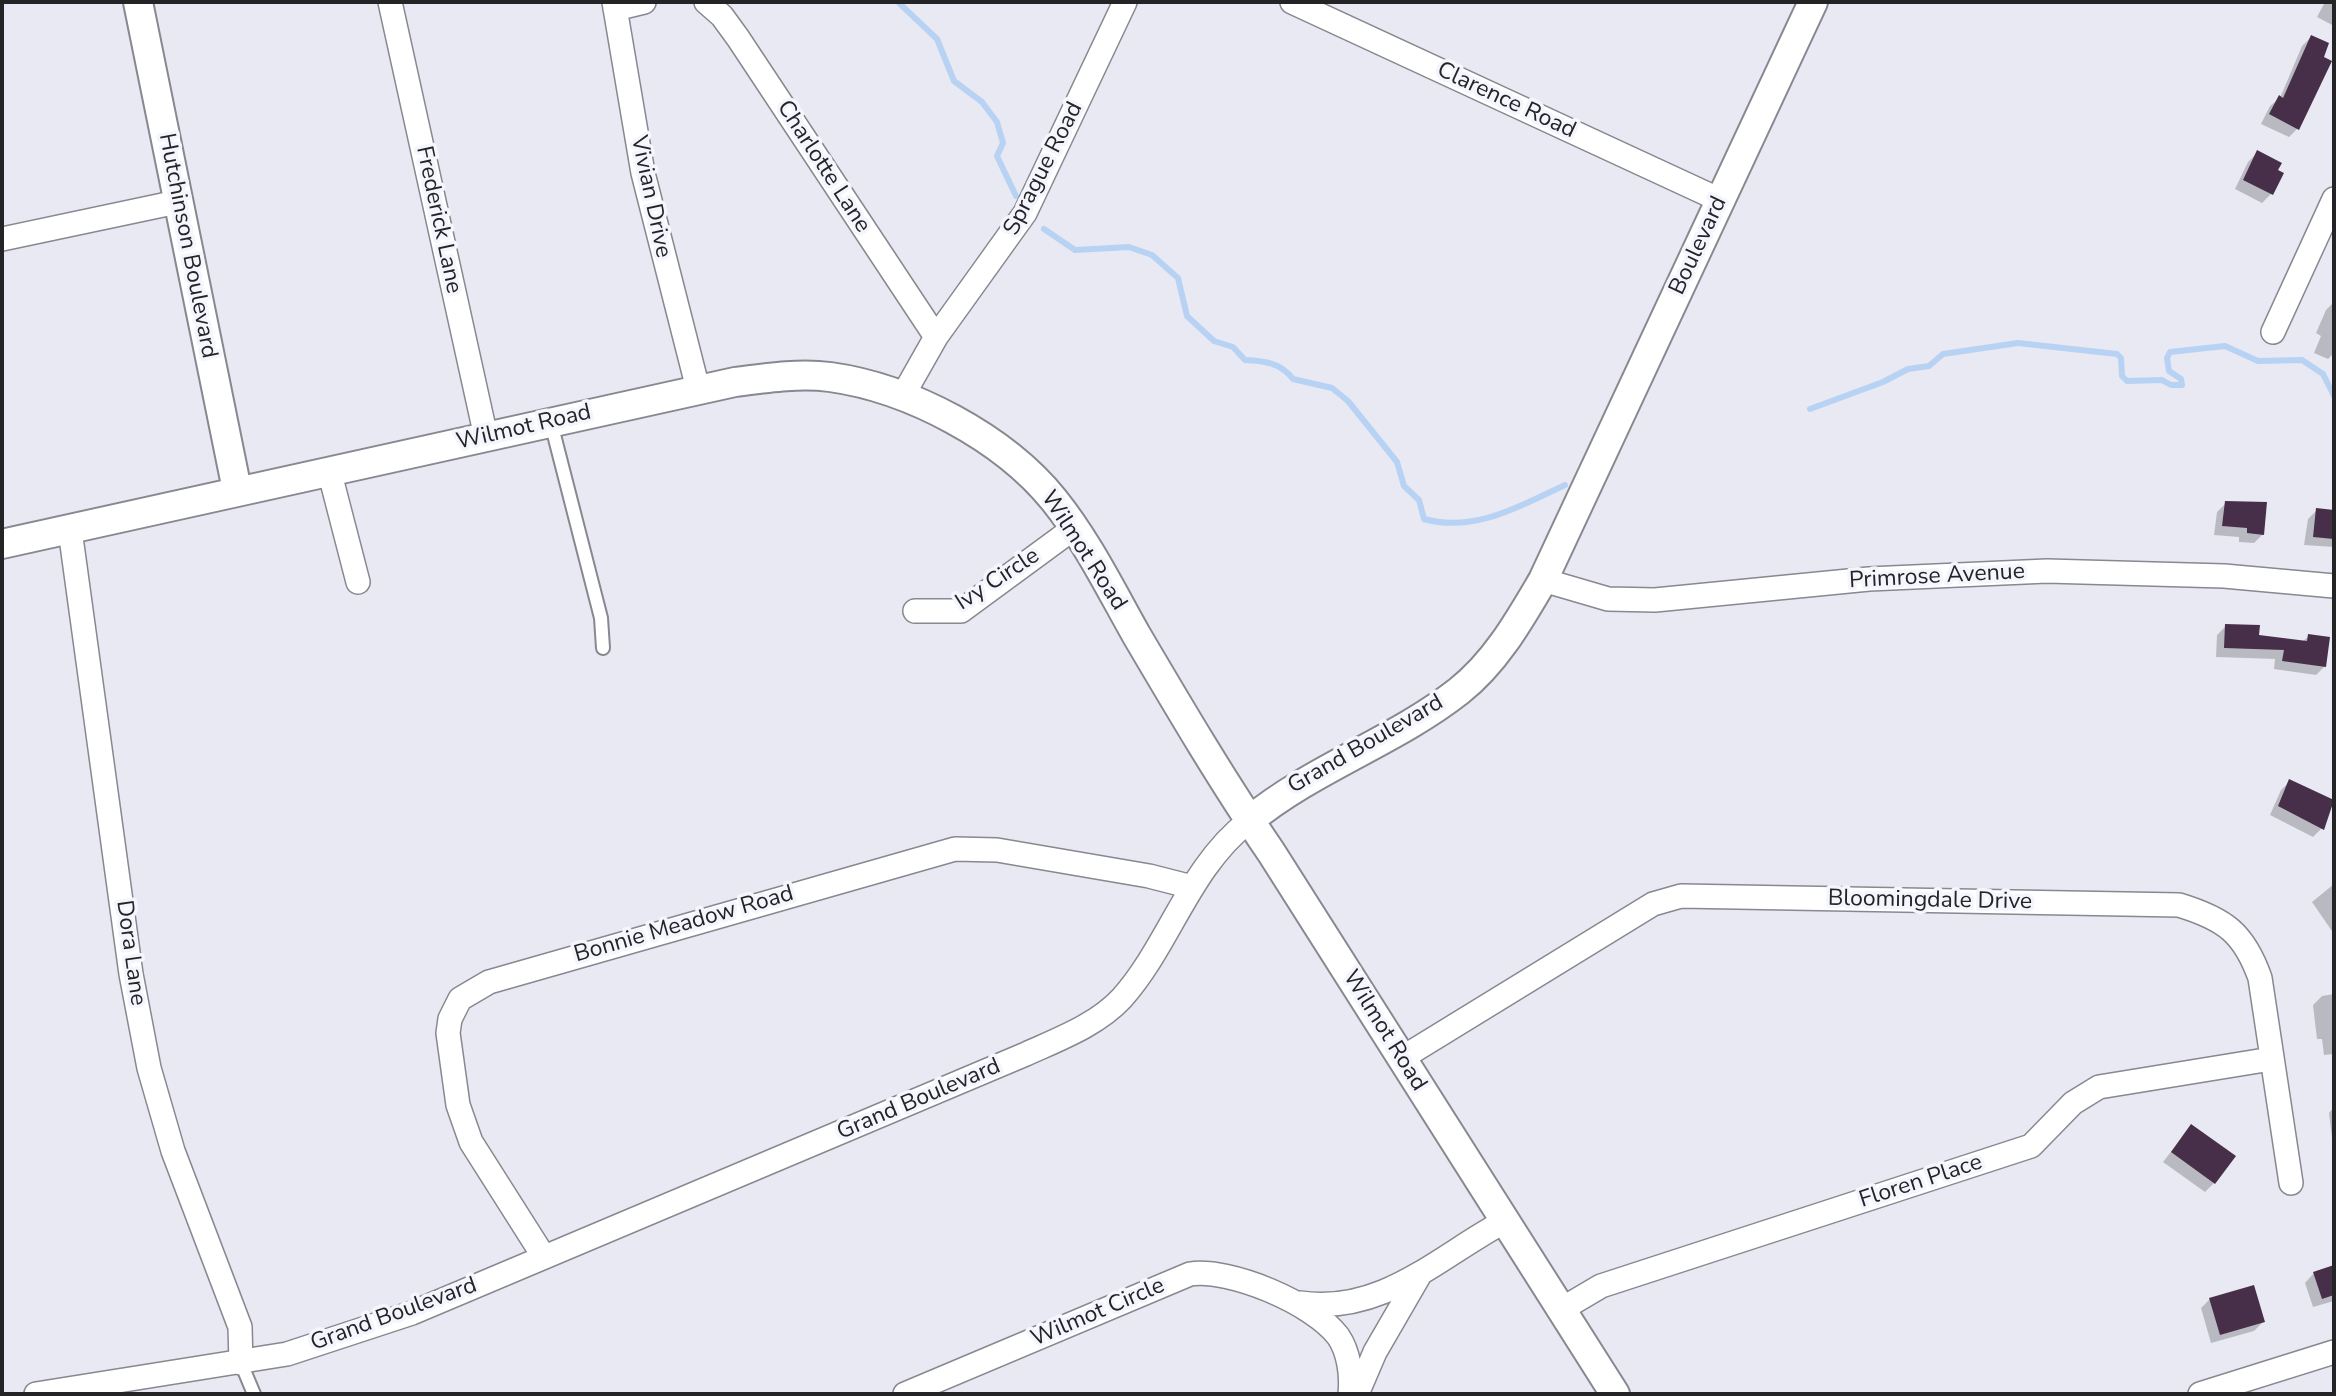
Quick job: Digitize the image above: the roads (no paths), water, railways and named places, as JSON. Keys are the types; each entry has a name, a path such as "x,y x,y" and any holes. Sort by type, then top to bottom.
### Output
{"street":[{"name":"Hutchinson Boulevard","path":"138,2 237,490"},
{"name":"Frederick Lane","path":"390,2 486,437"},
{"path":"615,5 644,2"},
{"name":"Charlotte Lane","path":"706,2 722,16 738,38 936,337"},
{"name":"Sprague Road","path":"902,397 936,337 1004,246 1031,203 1125,2"},
{"name":"Clarence Road","path":"1292,2 1720,201"},
{"name":"Boulevard","path":"1586,490 1813,2"},
{"name":"Vivian Drive","path":"615,5 643,173 698,389"},
{"path":"2273,332 2334,200"},
{"path":"2,239 177,202"},
{"name":"Wilmot Road","path":"2,544 237,490 330,474 735,382 809,376 855,382 902,397 964,427 1008,455 1033,476 1074,528 1222,779 1615,1394"},
{"path":"330,474 358,582"},
{"name":"Grand Boulevard","path":"36,1394 287,1354 412,1314 1026,1055 1093,1022 1129,989 1192,887 1229,836 1282,794 1382,741 1460,691 1493,656 1544,580 1586,490"},
{"name":"Ivy Circle","path":"915,611 961,611 1074,528"},
{"name":"Dora Lane","path":"70,530 131,974 149,1068 177,1163 240,1327 241,1363"},
{"name":"Primrose Avenue","path":"1544,580 1608,599 1655,600 1870,579 2047,571 2224,576 2334,586"},
{"name":"Bonnie Meadow Road","path":"544,1257 471,1142 460,1113 448,1033 453,1009 467,993 489,982 954,849 997,850 1149,876 1192,887"},
{"name":"Bloomingdale Drive","path":"1402,1058 1653,904 1681,896 2179,905 2212,917 2231,928 2243,941 2260,978 2291,1183"},
{"name":"Floren Place","path":"1562,1309 1601,1286 2031,1146 2073,1103 2099,1087 2272,1059"},
{"name":"Wilmot Circle","path":"905,1394 1190,1274 1216,1273 1293,1302 1326,1307 1346,1305 1379,1294 1421,1273 1505,1221"},
{"name":"Wilmot Circle","path":"1357,1394 1386,1331 1421,1273"},
{"name":"Wilmot Circle","path":"1293,1302 1327,1325 1339,1338 1349,1363 1350,1394"},
{"path":"2200,1394 2334,1352"}],"lane":[{"path":"551,422 601,618 603,648"},
{"path":"241,1363 254,1394"}],"waterway":[{"path":"898,2 937,39 954,81 982,102 997,122 1003,143 997,156 1016,196"},
{"path":"1044,229 1075,250 1129,247 1152,255 1178,278 1187,316 1214,341 1233,347 1245,360 1272,364 1283,369 1293,379 1332,388 1348,401 1397,462 1404,486 1419,500 1424,519 1461,523 1479,520 1514,509 1565,485"},
{"path":"1810,409 1883,382 1908,369 1929,366 1943,354 2018,343 2117,354 2121,358 2122,376 2127,381 2162,380 2171,385 2182,385 2181,379 2169,371 2167,358 2170,352 2225,346 2258,361 2302,360 2323,374 2334,396"}]}
